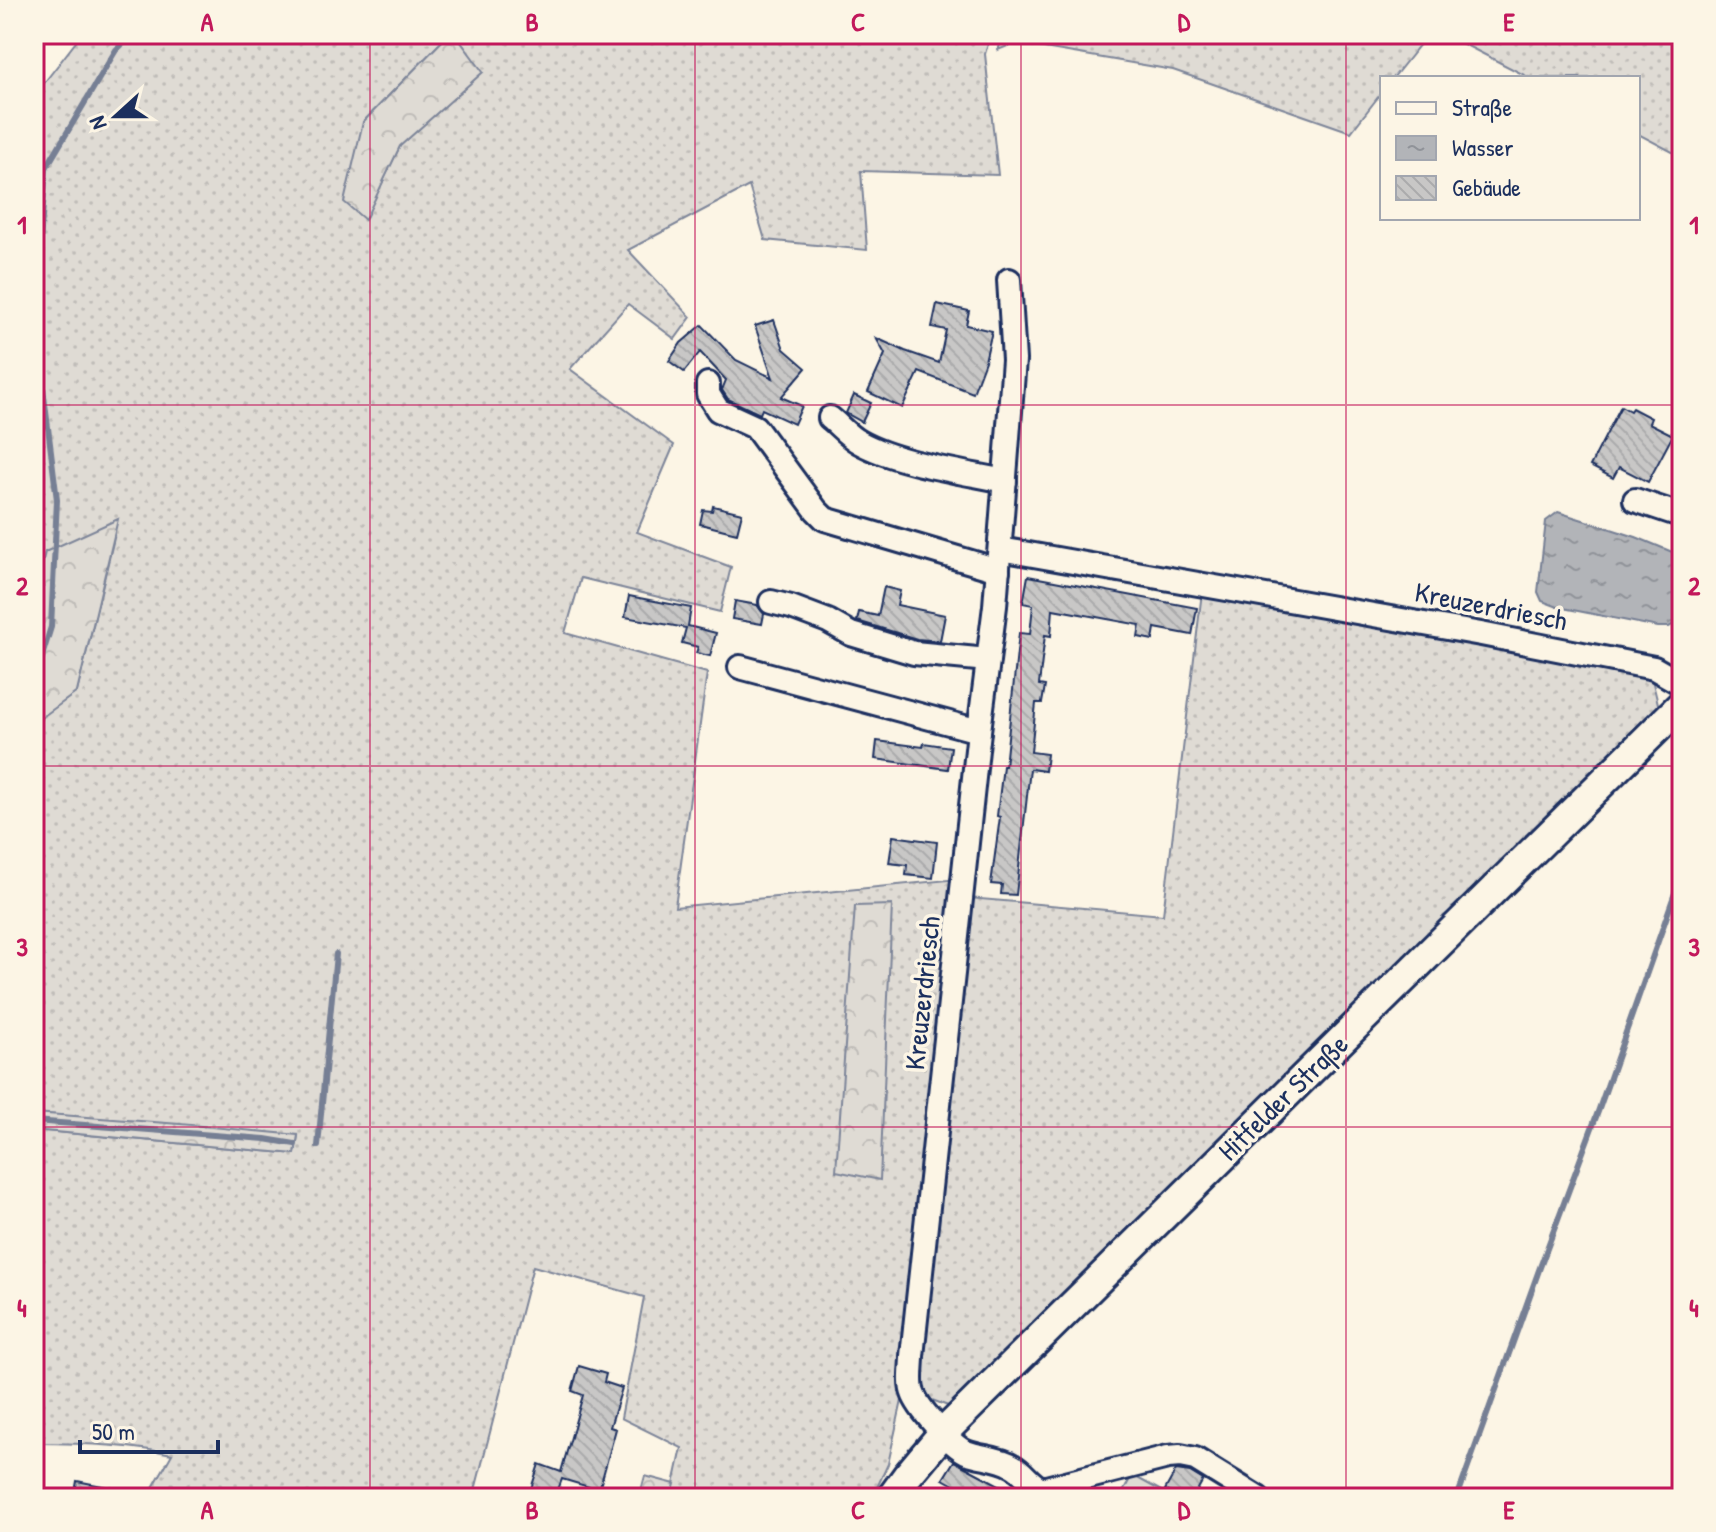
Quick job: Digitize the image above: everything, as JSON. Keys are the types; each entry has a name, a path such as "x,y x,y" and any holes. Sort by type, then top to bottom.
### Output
{"main road":[{"name":"Hitfelder Straße","path":"891,1498 943,1433 1682,704"}],"street":[{"name":"Kreuzerdriesch","path":"1009,280 1014,360 999,560 912,1356 911,1391 920,1408 965,1451 996,1458 1016,1467 1042,1489 1180,1456 1195,1459 1258,1498"},
{"path":"708,384 708,394 718,410 755,427 825,519 999,560"},
{"path":"830,418 858,442 888,454 1005,481"},
{"path":"1635,500 1681,514"},
{"name":"Kreuzerdriesch","path":"999,560 1465,631 1654,668 1682,684"},
{"path":"771,602 828,621 851,634 914,653 988,660"},
{"path":"740,667 979,731"}],"green space":[{"path":"82,34 449,34 363,122 364,220 400,146 482,72 455,34 991,34 985,54 998,175 861,171 867,250 765,240 749,186 628,250 691,317 675,339 628,304 570,369 674,445 637,532 731,567 720,612 581,578 565,633 707,673 675,907 958,879 903,1396 888,1464 872,1498 671,1498 682,1448 621,1418 644,1297 533,1266 473,1498 413,1498 376,1491 374,1498 147,1498 172,1454 103,1445 34,1443 34,1130 295,1154 298,1136 34,1113 34,804 41,717 77,692 114,538 45,552 34,598 34,96"},
{"path":"449,34 455,34 483,72 400,146 365,220 344,202 363,122"},
{"path":"1004,34 1428,34 1395,76 1380,76 1380,95 1351,132 1173,70 1015,43 998,50"},
{"path":"1444,34 1682,34 1682,157 1640,135 1640,76 1526,76"},
{"path":"118,519 77,692 41,718 34,804 34,598 45,552"},
{"path":"1202,592 1651,675 1659,708 948,1406 924,1397 920,1378 969,898 1163,915"},
{"path":"892,905 880,1180 836,1171 855,906"},
{"path":"34,1113 298,1135 295,1154 34,1130"},
{"path":"1132,1475 1174,1498 1120,1498"},
{"path":"645,1476 675,1484 671,1498 639,1498"}],"water":[{"path":"1558,512 1636,537 1682,556 1682,620 1669,627 1658,627 1542,601 1538,592 1546,521"}],"building":[{"path":"937,304 969,311 966,325 992,331 973,393 919,372 902,408 868,392 885,354 876,338 939,363 946,330 932,327"},
{"path":"774,320 784,349 806,368 781,397 802,406 794,424 762,409 760,414 728,399 722,390 726,380 700,352 684,372 669,361 681,343 702,325 736,360 773,378 755,326"},
{"path":"854,395 871,403 862,422 846,413"},
{"path":"1621,406 1651,418 1649,423 1673,435 1648,482 1619,467 1613,478 1590,466"},
{"path":"713,506 742,513 737,533 700,524 703,510 712,511"},
{"path":"1028,576 1197,608 1192,635 1155,628 1153,640 1138,637 1140,625 1053,609 1051,636 1045,635 1039,685 1045,686 1042,703 1036,703 1031,752 1047,754 1045,771 1030,769 1016,895 1001,894 1002,885 991,884 1019,633 1030,634 1033,605 1023,603"},
{"path":"884,587 900,591 897,605 945,615 940,641 917,639 857,621 859,612 878,616"},
{"path":"629,596 691,608 688,626 716,633 710,656 696,653 698,647 682,643 686,628 625,617"},
{"path":"735,601 757,605 764,614 762,624 732,619"},
{"path":"877,741 951,747 948,769 875,759"},
{"path":"893,836 937,842 933,878 906,875 907,865 889,863"},
{"path":"579,1366 606,1374 604,1382 622,1388 610,1427 616,1429 599,1490 562,1479 555,1498 528,1498 539,1464 561,1472 583,1395 572,1391"},
{"path":"954,1461 1017,1498 977,1498 943,1479"},
{"path":"1176,1470 1190,1472 1203,1480 1193,1498 1180,1498 1165,1490"},
{"path":"77,1481 128,1491 127,1498 74,1498"}],"waterway":[{"path":"34,682 51,627 57,500 34,315 46,168 116,50 133,34"},
{"path":"1457,1498 1682,873"},
{"path":"318,1146 336,954"},
{"path":"34,1121 295,1144"}]}
